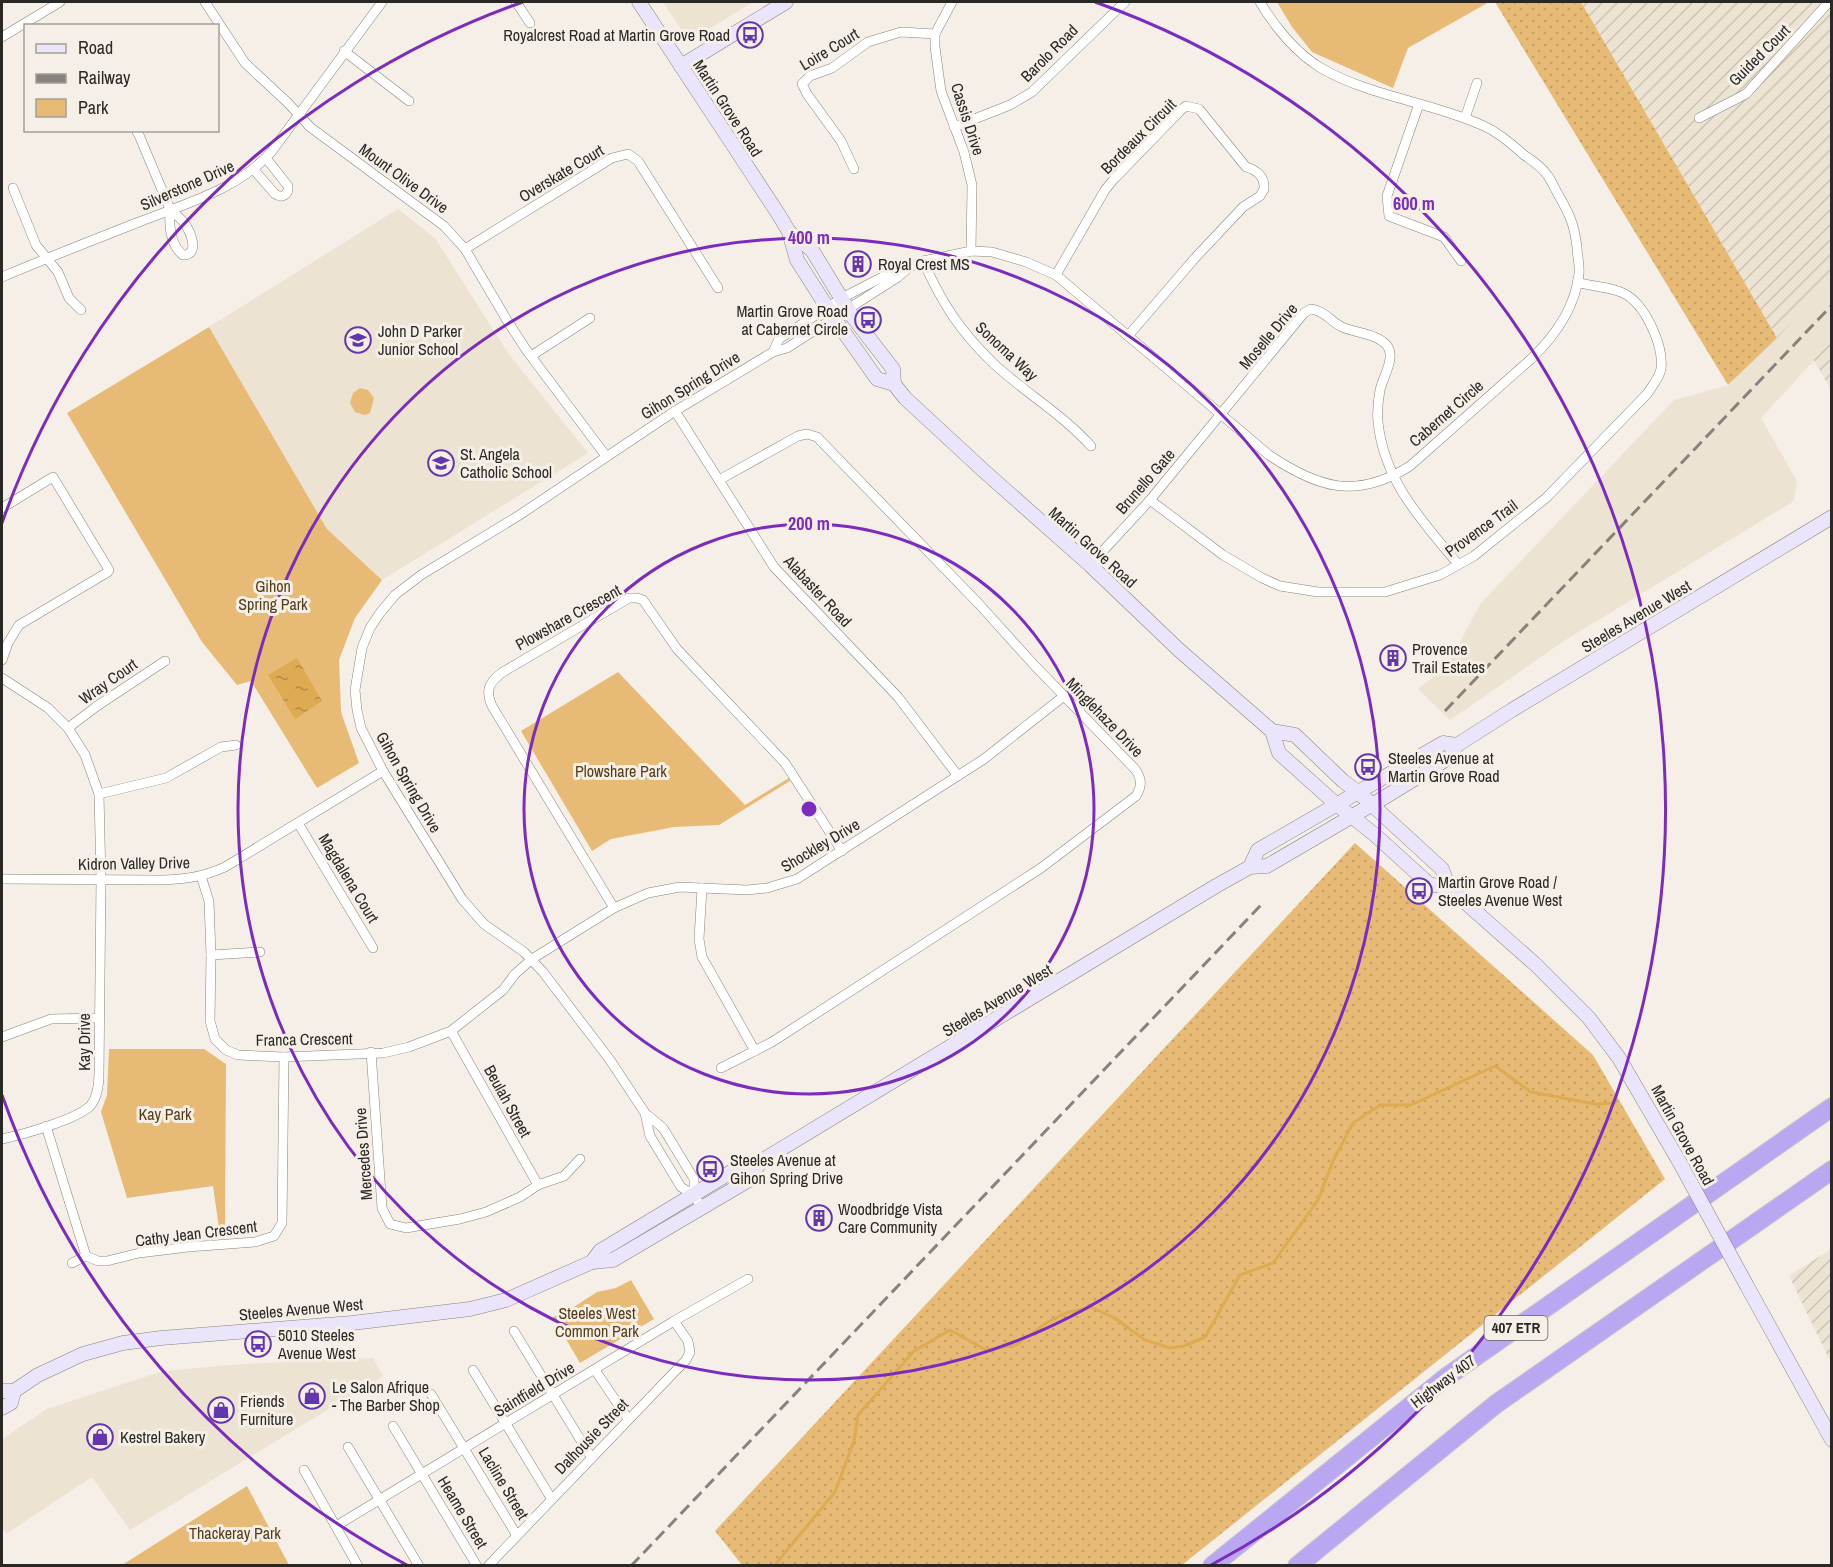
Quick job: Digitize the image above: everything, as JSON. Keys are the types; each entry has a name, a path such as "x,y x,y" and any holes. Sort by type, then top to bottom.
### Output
{"highway":[{"name":"Highway 407","path":"1212,1566 1445,1378 1832,1107"},
{"name":"407 ETR","path":"1297,1566 1496,1404 1832,1170"}],"main road":[{"name":"Martin Grove Road","path":"639,2 789,232 797,260 831,313 877,379 894,384"},
{"path":"681,66 786,2"},
{"name":"Martin Grove Road","path":"789,232 812,250 845,304 893,369 894,384 905,398 1090,565 1179,650 1272,731 1295,735 1343,781 1358,792 1442,869 1449,888 1536,964 1572,999 1601,1032 1638,1088 1832,1440"},
{"name":"Steeles Avenue West","path":"592,1262 600,1251 694,1194 741,1166 761,1161 1250,867 1267,866 1371,805 1450,757 1457,745 1832,517"},
{"name":"Martin Grove Road","path":"1272,731 1279,753 1336,804 1376,835 1429,884 1449,888"},
{"name":"Steeles Avenue West","path":"1250,867 1258,850 1336,804 1443,744 1457,745"},
{"name":"Steeles Avenue West","path":"2,1408 11,1403 8,1391 82,1354 123,1343 402,1319 470,1309 506,1300 592,1262 613,1260 749,1180 761,1161"}],"street":[{"path":"2,37 58,2"},
{"name":"Mount Olive Drive","path":"205,2 245,63 310,127 438,220 465,249 531,356 606,456"},
{"name":"Silverstone Drive","path":"2,277 170,210 233,183 254,170 266,158 382,2"},
{"path":"516,2 530,23"},
{"path":"935,34 952,2"},
{"name":"Barolo Road","path":"954,127 1010,105 1032,92 1125,2"},
{"name":"Cabernet Circle","path":"845,304 898,278 908,268 923,261 971,251 1003,255 1056,275 1269,455 1293,471 1329,486 1372,484 1394,477 1410,466 1543,348 1561,324 1579,272 1576,237 1570,215 1548,176 1515,145 1485,126 1343,79 1318,66 1272,22 1260,2"},
{"name":"Guided Court","path":"1699,118 1746,94 1828,2"},
{"name":"Loire Court","path":"854,169 841,141 802,84 810,76 832,68 868,42 901,32 935,34"},
{"name":"Cassis Drive","path":"935,34 941,92 964,152 972,185 971,251"},
{"path":"344,51 410,101"},
{"path":"1464,118 1477,83"},
{"path":"1419,104 1387,196 1389,216 1444,237 1461,261"},
{"name":"Bordeaux Circuit","path":"1056,275 1105,190 1114,179 1181,110 1186,106 1199,109 1246,167 1261,176 1264,189 1260,196 1243,207 1195,258 1128,336"},
{"path":"138,132 170,210"},
{"name":"Overskate Court","path":"465,249 612,158 628,154 638,161 718,288"},
{"path":"254,170 275,194 280,196 287,193 288,186 266,158"},
{"path":"13,188 34,242 58,272 69,298 81,310"},
{"name":"Sonoma Way","path":"923,261 938,295 968,337 992,362 1072,427 1091,446"},
{"name":"Provence Trail","path":"1150,500 1223,555 1280,586 1318,592 1385,592 1440,575 1473,556 1546,498 1656,382 1661,370 1660,347 1642,310 1625,293 1577,282"},
{"name":"Gihon Spring Drive","path":"694,1194 694,1179 663,1128 645,1113 610,1060 532,959 472,912 382,771 367,744 357,710 355,690 362,648 380,613 395,595 421,575 518,516 675,411 773,352 779,339 845,304"},
{"name":"Moselle Drive","path":"1222,416 1307,310 1317,309 1342,327 1379,339 1388,348 1391,357 1381,389 1378,420 1380,434 1394,477 1404,498 1420,520 1458,564"},
{"path":"531,356 590,318"},
{"name":"Alabaster Road","path":"675,411 774,567 898,697 958,776"},
{"name":"Brunello Gate","path":"1090,565 1150,500 1222,416"},
{"name":"Minglehaze Drive","path":"719,480 798,436 807,434 817,437 1135,769 1141,782 1136,796 1041,868 772,1042 722,1068"},
{"path":"2,508 53,477 109,570 19,625 8,643 2,660"},
{"name":"Plowshare Crescent","path":"614,909 492,706 488,689 491,682 503,672 629,598 643,600 677,648 785,763 842,851"},
{"name":"Wray Court","path":"68,728 165,661"},
{"name":"Kay Drive","path":"2,678 48,708 68,728 85,755 99,794 101,880 99,1085 92,1104 75,1116 2,1139"},
{"name":"Shockley Drive","path":"532,959 614,909 648,892 663,888 747,890 786,884 813,870 984,759 1064,696"},
{"path":"99,794 166,778 221,747 236,745"},
{"name":"Kidron Valley Drive","path":"2,879 178,880 201,876 225,867 382,771"},
{"name":"Magdalena Court","path":"298,823 373,948"},
{"name":"Franca Crescent","path":"201,876 209,901 210,1021 215,1038 226,1050 238,1055 284,1057 383,1053 409,1047 451,1031 503,990 515,974 532,959"},
{"path":"702,888 699,939 702,957 754,1051"},
{"path":"211,955 260,952"},
{"path":"2,1037 51,1019 98,1018"},
{"name":"Beulah Street","path":"451,1031 538,1185"},
{"name":"Mercedes Drive","path":"371,1053 382,1208 390,1224 406,1227 460,1220 486,1212 520,1197 538,1185 564,1176 580,1159"},
{"name":"Cathy Jean Crescent","path":"86,1256 98,1261 107,1261 139,1253 255,1242 274,1236 282,1222 284,1057"},
{"name":"Gihon Spring Drive","path":"645,1113 650,1136 681,1187 694,1194 702,1207"},
{"path":"46,1126 86,1256 72,1263"},
{"name":"Saintfield Drive","path":"336,1526 674,1321 748,1279"},
{"name":"Dalhousie Street","path":"488,1566 516,1534 686,1359 690,1352 688,1341 674,1321"},
{"path":"514,1331 591,1457"},
{"path":"473,1370 551,1498"},
{"path":"595,1370 628,1419"},
{"name":"Lacline Street","path":"431,1394 466,1448 516,1534"},
{"name":"Heame Street","path":"393,1426 477,1566"},
{"path":"348,1447 420,1566"},
{"path":"304,1470 358,1566"}],"shaded area":[{"path":"663,2 753,2 689,41"},
{"path":"1581,2 1831,2 1831,280 1777,338"},
{"path":"398,209 435,238 508,353 588,453 382,580 327,529 209,327"},
{"path":"1831,280 1831,342 1761,418 1797,481 1794,501 1567,639 1450,720 1418,689 1448,665 1480,604 1674,400 1729,385"},
{"path":"1831,337 1831,390 1812,357"},
{"path":"1831,1249 1831,1363 1789,1276"},
{"path":"373,1358 383,1376 130,1530 92,1477 6,1534 2,1527 2,1439 47,1409 163,1371 244,1364"}],"green space":[{"path":"1277,2 1489,2 1408,48 1393,88 1312,52 1292,27"},
{"path":"1495,2 1581,2 1777,338 1728,385"},
{"name":"Gihon Spring Park","path":"209,327 327,529 382,580 355,618 339,660 341,712 359,763 317,788 251,681 237,685 202,642 67,413"},
{"path":"360,388 368,390 374,398 370,413 365,415 355,412 350,403 353,393"},
{"name":"Plowshare Park","path":"618,672 745,805 789,778 790,781 719,825 674,827 611,839 592,851 521,731"},
{"path":"1355,843 1593,1055 1665,1179 1182,1565 742,1565 715,1531"},
{"name":"Kay Park","path":"109,1049 204,1049 226,1064 225,1228 219,1228 213,1186 127,1198 101,1112 107,1095"},
{"name":"Steeles West Common Park","path":"631,1280 654,1319 580,1363 553,1317 569,1310 597,1292 616,1288"},
{"name":"Thackeray Park","path":"247,1486 289,1565 122,1565"}],"water":[{"path":"297,658 322,701 295,719 268,675"}],"waterway":[{"path":"774,1566 835,1492 854,1441 858,1415 914,1351 950,1330 986,1350 1016,1345 1046,1323 1066,1313 1091,1307 1116,1319 1145,1340 1170,1348 1184,1346 1205,1337 1240,1275 1273,1263 1318,1200 1333,1161 1353,1123 1380,1105 1411,1105 1495,1066 1531,1092 1595,1104 1615,1103"}],"railway":[{"path":"1445,711 1832,305"},
{"path":"631,1566 1261,905"}],"place":[{"name":"Royalcrest Road at Martin Grove Road","path":"750,35"},
{"name":"Royal Crest MS","path":"858,264"},
{"name":"Martin Grove Road at Cabernet Circle","path":"868,320"},
{"name":"John D Parker Junior School","path":"358,340"},
{"name":"St. Angela Catholic School","path":"441,463"},
{"name":"Provence Trail Estates","path":"1393,658"},
{"name":"Steeles Avenue at Martin Grove Road","path":"1368,767"},
{"name":"Martin Grove Road / Steeles Avenue West","path":"1419,891"},
{"name":"Steeles Avenue at Gihon Spring Drive","path":"710,1169"},
{"name":"Woodbridge Vista Care Community","path":"819,1218"},
{"name":"5010 Steeles Avenue West","path":"258,1344"},
{"name":"Le Salon Afrique - The Barber Shop","path":"312,1396"},
{"name":"Friends Furniture","path":"221,1410"},
{"name":"Kestrel Bakery","path":"100,1437"}]}
